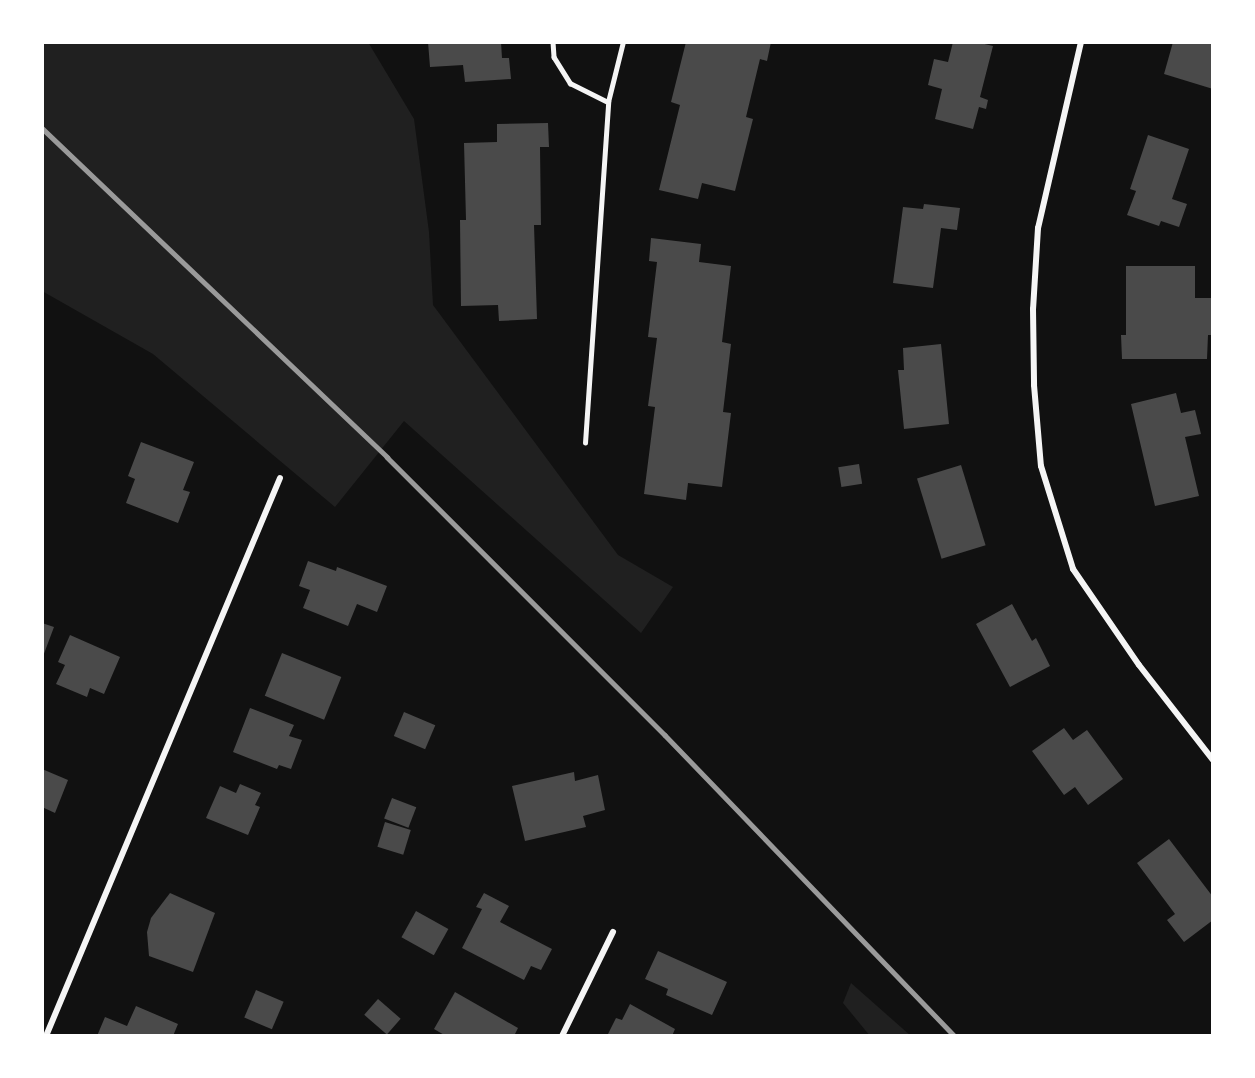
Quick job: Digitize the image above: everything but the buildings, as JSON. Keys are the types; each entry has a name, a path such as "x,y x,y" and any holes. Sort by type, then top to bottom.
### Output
{"street":[{"path":"1082,42 1038,228 1033,309 1034,385 1041,465 1073,569 1139,665 1213,760"},
{"path":"46,1036 280,478"},
{"path":"562,1036 613,932"}],"lane":[{"path":"553,42 554,57 570,83 608,102"},
{"path":"585,442 608,102 623,42"}],"shaded area":[{"path":"42,42 368,42 414,119 429,232 433,305 618,555 673,587 641,633 404,421 335,507 153,354 42,291"},
{"path":"851,983 911,1036 870,1036 843,1003"}],"railway":[{"path":"42,128 387,457 665,735 955,1036"}]}
